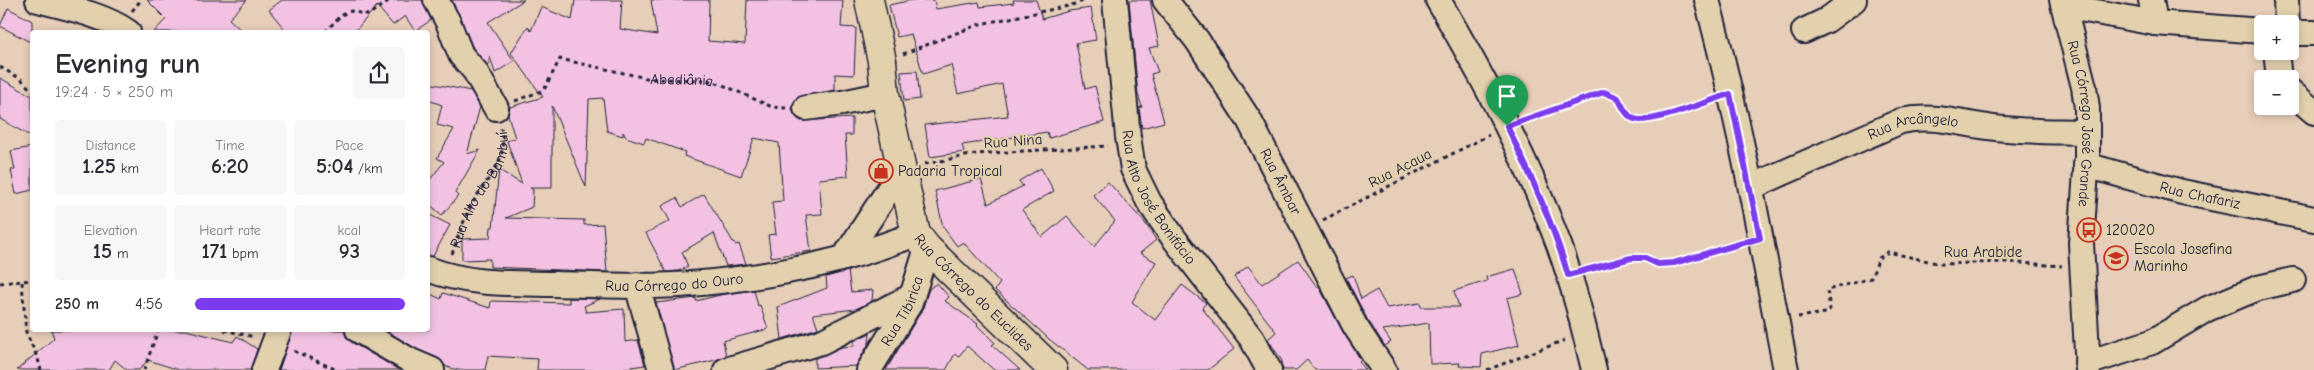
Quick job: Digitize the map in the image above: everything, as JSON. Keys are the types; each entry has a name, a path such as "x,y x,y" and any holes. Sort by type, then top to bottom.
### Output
{"main road":[{"name":"Rua Córrego do Euclides","path":"869,0 882,61 885,94 900,170 921,241 1053,370"}],"street":[{"path":"38,0 81,11 125,30"},
{"name":"Rua Alto do Bambuí","path":"436,0 448,22 461,56 475,71 496,108"},
{"name":"Rua Alto José Bonifácio","path":"1115,0 1133,169 1149,202 1173,237 1252,339 1269,370"},
{"name":"Rua Âmbar","path":"1165,0 1197,40 1236,98 1355,326 1384,370"},
{"path":"1438,0 1488,86 1529,172 1559,246 1594,370"},
{"path":"1707,0 1751,186 1786,370"},
{"path":"1804,31 1827,20 1854,0"},
{"path":"2151,0 2155,23"},
{"path":"2286,0 2287,15"},
{"path":"2063,3 2155,23 2254,30"},
{"name":"Rua Córrego José Grande","path":"2063,3 2084,86 2087,132 2081,216 2087,367"},
{"path":"2299,33 2314,33"},
{"path":"806,108 885,94"},
{"path":"2299,98 2314,112"},
{"name":"Rua Arcângelo","path":"1751,186 1901,121 1914,118 1928,117 2004,129 2087,132"},
{"name":"Rua Chafariz","path":"2086,165 2182,192 2314,219"},
{"path":"844,258 900,170"},
{"name":"Rua Córrego do Ouro","path":"436,273 475,282 689,284 751,276 921,241"},
{"name":"Rua Tibirica","path":"875,368 912,296 921,241"},
{"path":"2087,367 2152,342 2207,309 2250,291 2293,280"},
{"path":"638,284 661,370"},
{"path":"726,370 821,342 912,296"},
{"path":"361,332 411,361 432,370"},
{"path":"264,370 276,336"}],"path":[{"path":"327,30 341,14 350,11 368,15 390,0"},
{"path":"882,61 980,24 1069,6 1086,0"},
{"name":"Abadiânia","path":"496,108 544,90 560,59 651,79 707,80 723,85 772,108 806,108"},
{"path":"0,68 22,79 30,89"},
{"name":"Rua Acaua","path":"1304,230 1507,126 1604,92 1618,98 1625,112 1632,119 1641,121 1730,94"},
{"name":"Rua Alto do Bambuí","path":"436,273 458,236 471,206 503,155 504,139 496,108"},
{"name":"Rua Nina","path":"900,170 976,154 1129,145"},
{"path":"1568,275 1631,258 1645,258 1658,264 1674,263 1760,238"},
{"name":"Rua Arabide","path":"1776,320 1826,313 1830,308 1828,290 1871,278 1879,258 1888,252 1941,264 2007,262 2082,267"},
{"path":"0,283 30,280"},
{"path":"22,282 26,332 41,370"},
{"path":"144,370 157,332"},
{"path":"241,332 276,336 336,370"},
{"path":"1487,370 1585,333"}],"shaded area":[{"name":"Escola Josefina Marinho","path":"2141,246 2142,266 2090,271 2090,249"}],"building":[{"path":"147,0 247,0 229,19 241,30 156,30 166,19"},
{"path":"282,0 422,0 431,20 416,30 414,30 405,16 393,25 377,6 356,30 285,30 269,10"},
{"path":"452,0 524,0 488,22 514,61 495,73 490,57 488,66 473,48"},
{"path":"575,0 622,0 620,29 657,35 651,0 709,0 708,41 745,44 747,0 843,0 841,27 856,28 854,75 835,74 835,90 798,97 792,109 795,116 801,121 852,118 852,135 845,135 848,176 819,179 822,214 806,215 811,251 771,257 768,235 776,234 772,202 783,201 779,143 754,138 741,176 684,156 685,152 646,138 644,143 626,137 623,132 623,136 607,131 603,98 589,99 586,187 552,106 552,188 530,188 533,190 532,207 506,218 584,220 584,225 603,224 607,272 490,267 490,259 462,260 462,239 490,238 491,227 493,227 499,170 522,184 507,141 515,138 508,115 510,107 543,97 511,53 528,26 531,31 541,7 572,20"},
{"path":"912,0 934,0 936,9 979,2 980,7 1014,3 1013,0 1036,0 1042,19 1069,11 1091,8 1096,40 1076,43 1085,89 1095,86 1104,122 1049,138 1047,132 962,145 964,152 930,157 925,125 1008,116 1002,84 958,94 951,65 923,74 911,34 897,37 889,5"},
{"path":"1129,0 1150,0 1159,46 1149,48 1158,72 1151,74 1164,122 1142,128 1139,108 1142,107 1138,94"},
{"path":"8,8 32,21 30,42 0,26"},
{"path":"917,71 920,99 904,101 901,72"},
{"path":"0,78 30,95 30,136 0,119"},
{"path":"430,83 471,91 480,107 467,154 480,150 455,193 458,196 442,215 430,205 430,180 444,162 437,158 454,129 437,125 442,105 430,101"},
{"path":"30,147 30,190 16,194 11,170 15,170 11,151"},
{"path":"1041,168 1054,191 1022,210 1042,237 1067,216 1094,247 1115,221 1093,195 1108,182 1145,223 1156,240 1140,253 1156,262 1132,302 1155,320 1182,285 1206,303 1202,308 1234,349 1208,370 1088,370 1049,339 995,290 1000,283 963,242 957,246 943,227 935,191 981,179 988,204 1023,186 1019,181"},
{"path":"704,194 735,245 739,244 746,264 726,266 714,233 682,252 688,267 678,271 666,272 646,233 670,221 662,206 677,198 682,207"},
{"path":"430,215 450,225 433,256 430,256"},
{"path":"1298,260 1317,287 1319,287 1343,332 1361,360 1359,362 1366,370 1315,370 1307,360 1296,370 1283,370 1282,361 1268,339 1276,332 1234,277 1248,266 1262,284"},
{"path":"1515,269 1523,294 1507,298 1519,345 1482,354 1481,367 1459,366 1460,363 1430,364 1429,323 1383,330 1391,342 1385,346 1367,319 1346,278 1353,275 1361,299 1377,290 1387,308 1420,303 1421,307 1459,307 1454,291 1487,281 1486,277"},
{"path":"848,271 851,292 873,290 872,301 856,309 813,314 818,328 782,339 778,307 827,288 826,277"},
{"path":"937,283 949,297 945,301 978,324 995,343 992,345 1020,370 994,370 967,346 958,357 955,354 946,370 886,370 922,310 929,289"},
{"path":"754,290 758,306 760,305 768,329 723,341 726,356 674,370 656,303 696,298 696,301"},
{"path":"443,293 490,308 491,301 569,303 569,298 600,299 584,306 586,312 624,309 625,342 638,340 645,365 624,368 624,370 537,370 538,359 488,356 485,370 457,370 445,366 438,358 417,349 388,332 430,332 430,294 441,299"},
{"path":"52,332 194,332 233,342 237,336 257,349 251,370 179,370 148,360 139,370 127,370 115,360 109,370 17,370 54,338"},
{"path":"291,332 345,332 346,337 351,342 399,370 279,370"},
{"path":"870,333 869,343 856,366 815,368 815,358 842,347 854,346 854,341"}],"place":[{"name":"Padaria Tropical","path":"881,171"},
{"name":"120020","path":"2089,230"},
{"name":"Escola Josefina Marinho","path":"2116,258"}],"route":[{"path":"1604,92 1611,93 1618,98 1625,112 1632,119 1641,121 1730,94 1751,186 1760,238 1674,263 1658,264 1645,258 1631,258 1568,275 1559,246 1529,172 1507,126 1604,92"}]}
